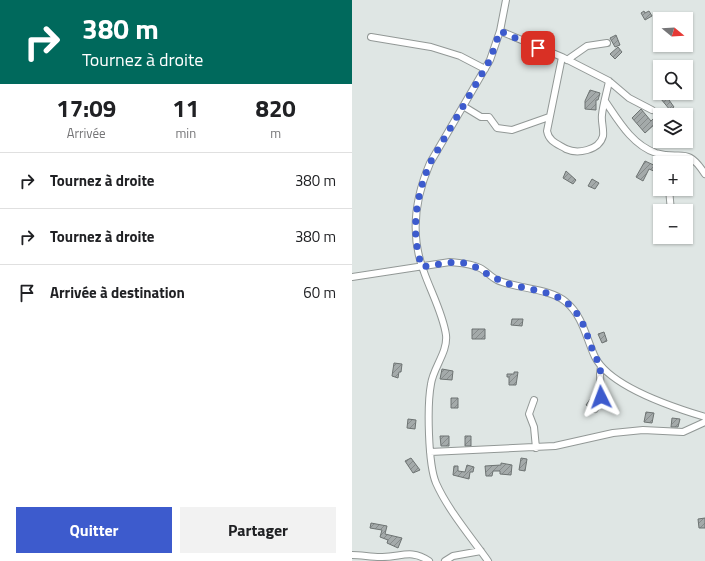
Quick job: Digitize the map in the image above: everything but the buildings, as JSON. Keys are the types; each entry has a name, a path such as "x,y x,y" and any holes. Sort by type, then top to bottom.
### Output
{"street":[{"path":"488,561 436,483 431,468 431,384 444,350 446,335 416,246 416,227 417,203 422,182 430,163 485,69 496,45 506,0"},
{"path":"500,31 564,59 609,82 629,98 652,110"},
{"path":"371,37 444,51 460,56 485,69"},
{"path":"607,43 587,46 564,59 549,117 547,131 548,136 553,142 576,152 592,148 603,136 602,116 609,82"},
{"path":"605,101 631,137 655,153 666,155 684,155 690,157 697,162 705,174"},
{"path":"463,106 481,117 489,117 497,128 509,130 549,117"},
{"path":"352,277 450,262 463,263 480,268 501,281 559,297 575,311 595,357 601,366 620,381 651,399 676,409 705,417"},
{"path":"595,409 601,397 601,366"},
{"path":"534,400 529,414 534,427 536,448"},
{"path":"430,452 536,448 576,443 613,433 643,430 683,432 705,422"},
{"path":"445,561 453,556 481,551"},
{"path":"352,555 382,558 407,554 421,556 429,561"}],"route":[{"path":"538,48 500,31 490,60 430,163 422,182 417,203 416,246 422,267 450,262 463,263 480,268 496,279 553,295 566,301 578,316 595,357 601,366 601,397"}]}
